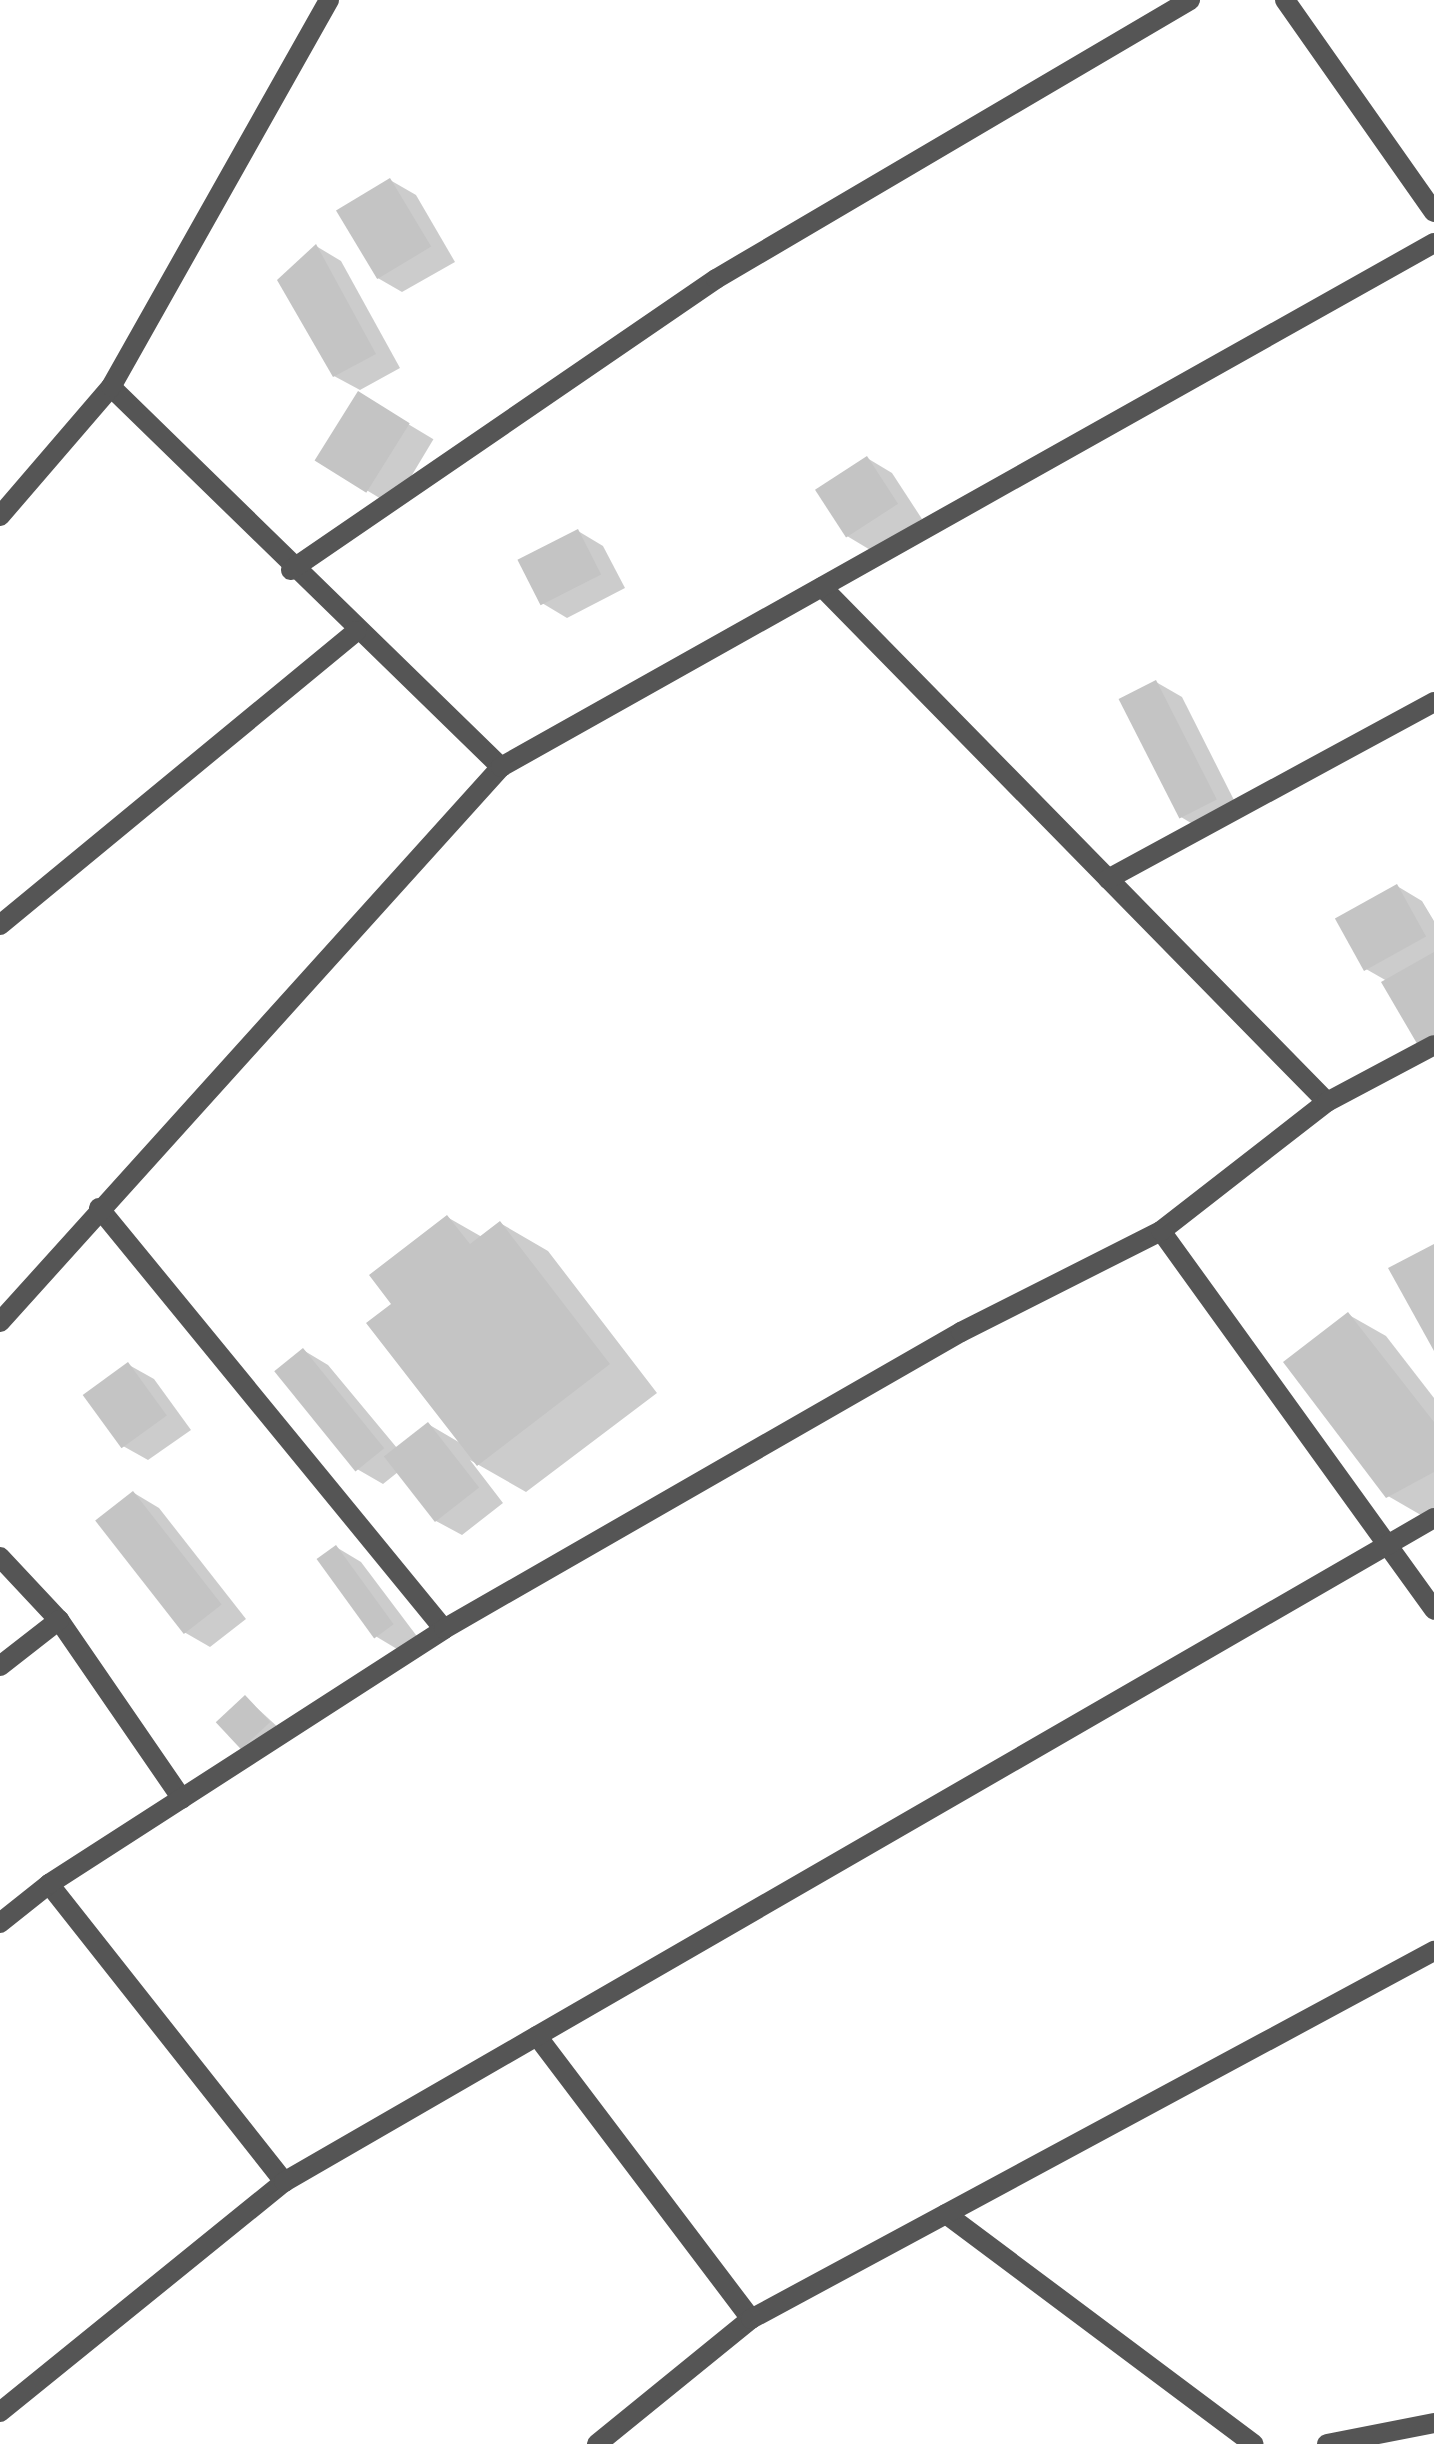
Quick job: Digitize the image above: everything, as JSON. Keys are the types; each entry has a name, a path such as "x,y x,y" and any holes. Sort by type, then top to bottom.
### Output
{"street":[{"path":"0,516 111,387 325,6 347,0"},
{"path":"291,570 716,279 1190,0"},
{"path":"1285,0 1434,212"},
{"path":"0,1322 99,1208 501,767 1434,243"},
{"path":"111,387 291,570 501,767"},
{"path":"822,587 1327,1102"},
{"path":"0,925 357,631"},
{"path":"1108,879 1434,702"},
{"path":"0,1923 49,1884 444,1629 961,1332 1161,1231 1327,1102 1434,1045"},
{"path":"99,1208 444,1629"},
{"path":"1161,1231 1391,1542 1434,1610"},
{"path":"0,2412 284,2182 1434,1518"},
{"path":"0,1557 59,1620 182,1799"},
{"path":"0,1666 59,1620"},
{"path":"49,1884 284,2182"},
{"path":"597,2444 751,2319 1434,1951"},
{"path":"537,2036 751,2319"},
{"path":"946,2214 1253,2444"},
{"path":"1327,2444 1434,2423"}],"building":[{"path":"390,178 431,247 377,279 336,210"},
{"path":"316,244 376,354 333,377 277,280"},
{"path":"358,391 410,423 366,493 315,461"},
{"path":"867,456 898,504 846,538 815,490"},
{"path":"578,529 601,574 541,605 517,560"},
{"path":"1156,680 1217,799 1179,818 1119,699"},
{"path":"1397,884 1426,936 1364,971 1335,918"},
{"path":"1434,952 1434,1038 1419,1047 1381,982"},
{"path":"447,1215 470,1244 500,1221 610,1364 477,1466 366,1323 391,1304 369,1275"},
{"path":"1434,1244 1434,1351 1388,1268"},
{"path":"1348,1312 1434,1422 1434,1472 1386,1498 1283,1362"},
{"path":"303,1348 384,1448 355,1472 274,1371"},
{"path":"128,1362 167,1415 121,1448 83,1395"},
{"path":"428,1422 479,1487 435,1522 384,1456"},
{"path":"133,1491 222,1604 184,1634 95,1521"},
{"path":"336,1545 394,1624 374,1638 317,1559"},
{"path":"245,1695 270,1722 241,1749 216,1722"}]}
